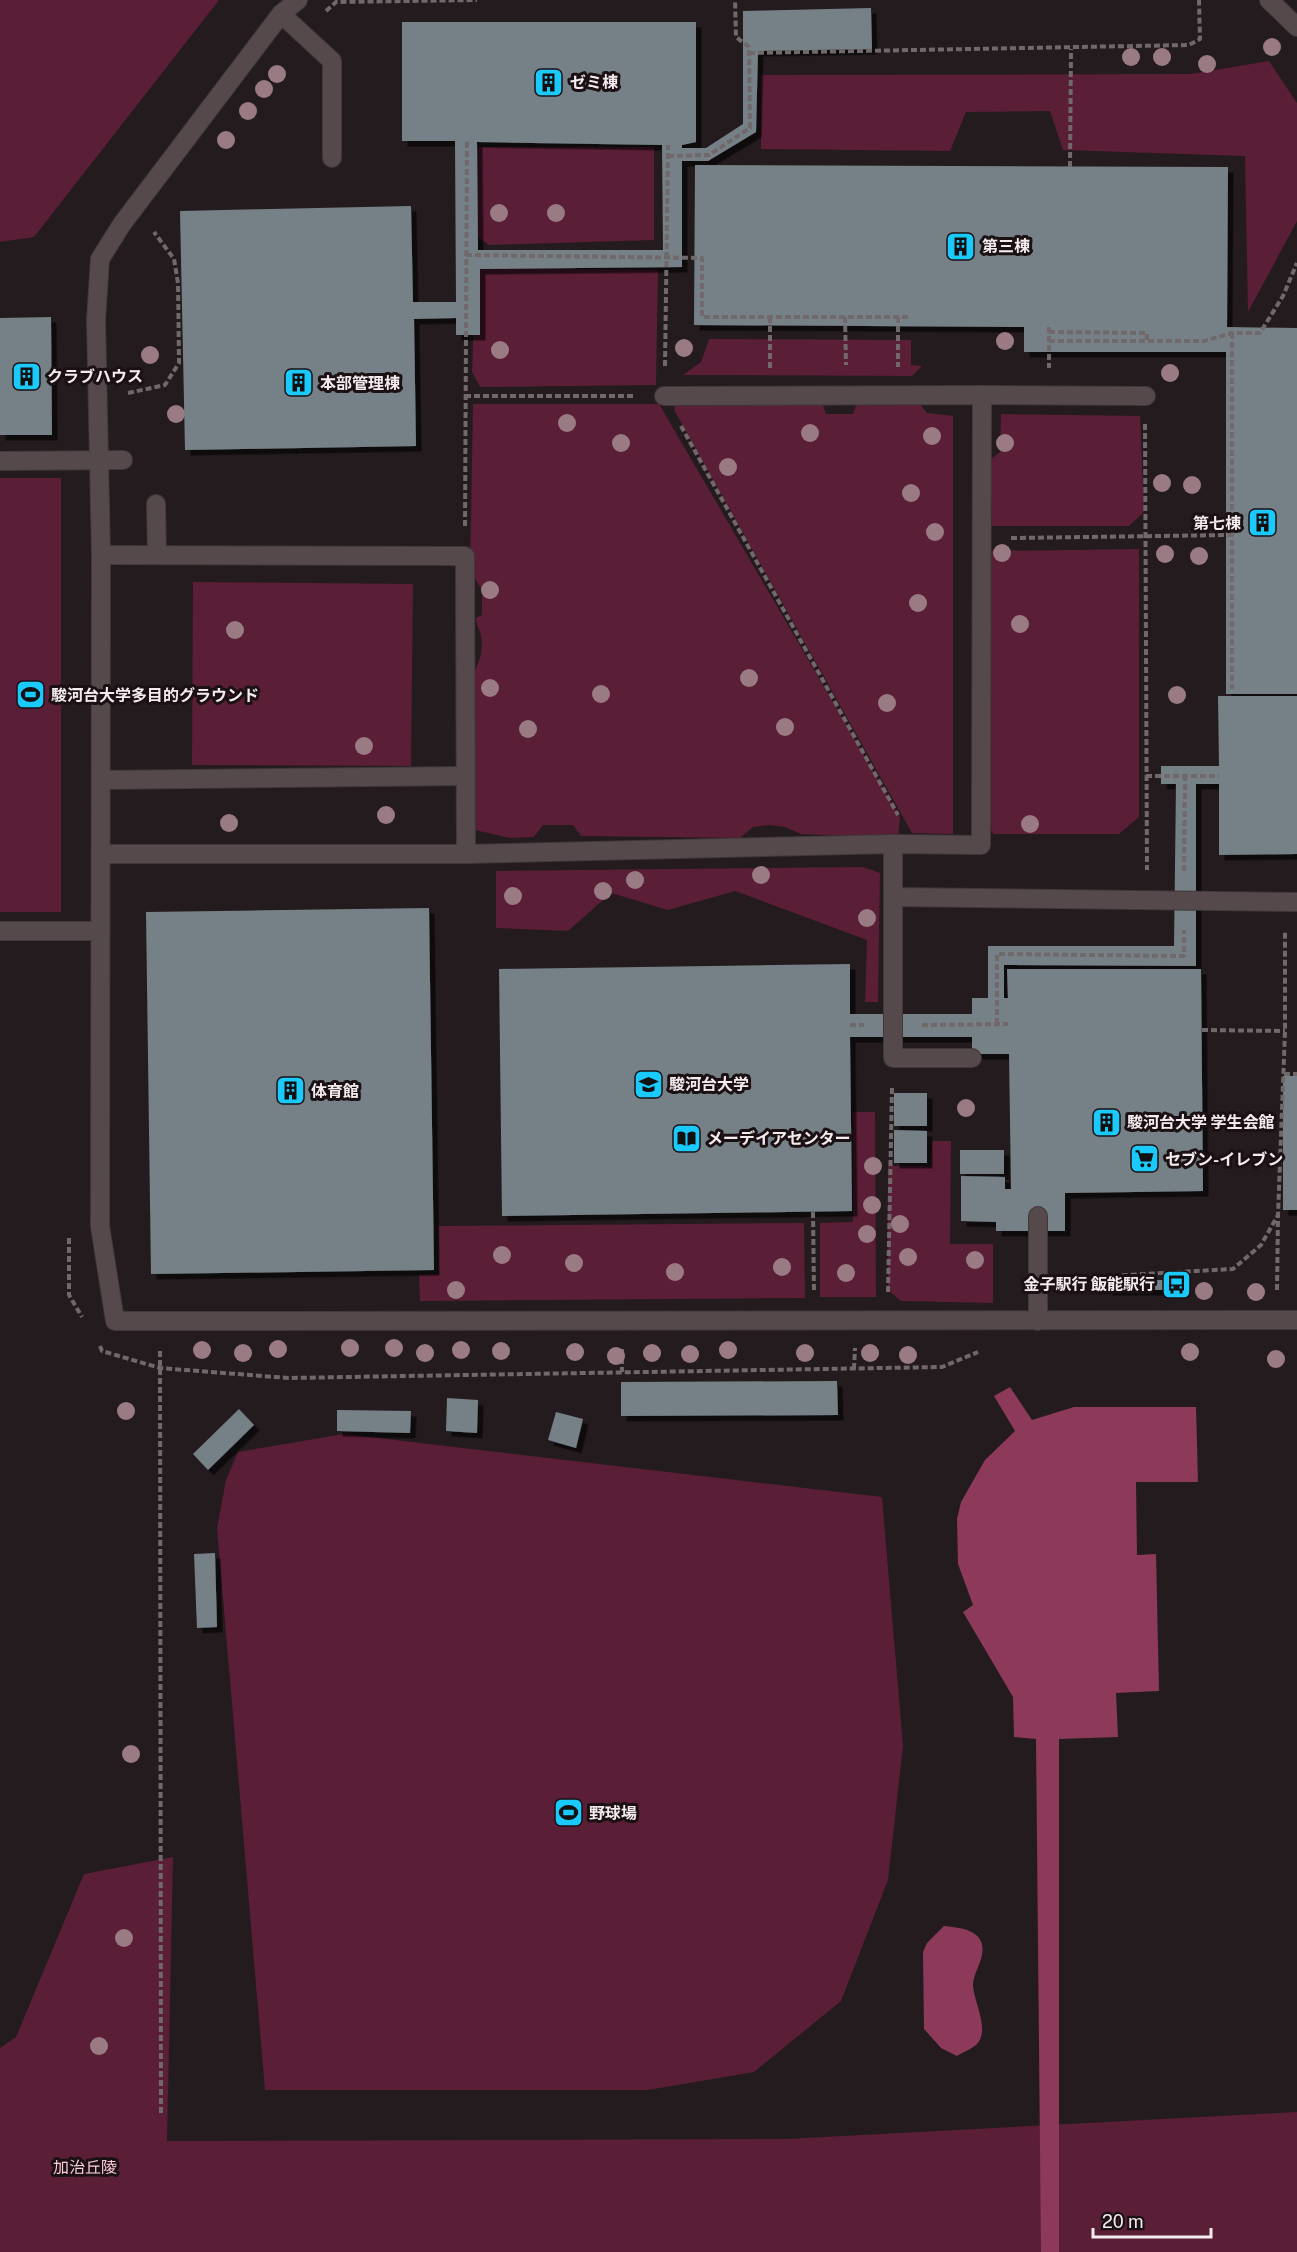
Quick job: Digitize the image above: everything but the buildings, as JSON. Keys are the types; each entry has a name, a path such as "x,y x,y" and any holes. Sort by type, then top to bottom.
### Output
{"lane":[{"path":"298,0 280,14 122,224 100,259 96,320 101,555 100,1226 115,1321 1297,1320"},
{"path":"1269,0 1297,27"},
{"path":"280,14 332,61 332,158"},
{"path":"102,854 466,854 892,844 981,845 982,395"},
{"path":"664,396 1146,396"},
{"path":"0,461 123,460"},
{"path":"156,504 157,555"},
{"path":"101,555 465,556 466,854"},
{"path":"101,780 464,776"},
{"path":"892,844 892,1058 972,1058"},
{"path":"892,897 1291,901"},
{"path":"0,931 99,931"},
{"path":"1038,1216 1038,1321"}],"path":[{"path":"301,33 336,2 477,0"},
{"path":"668,156 709,155 750,128 749,47 736,38 735,0"},
{"path":"749,53 1071,49 1189,45 1200,39 1199,0"},
{"path":"1070,166 1071,49"},
{"path":"465,556 467,141"},
{"path":"668,145 664,396 915,844"},
{"path":"124,382 124,394 165,385 179,363 180,312 174,259 150,226"},
{"path":"466,255 702,258 702,317 909,317"},
{"path":"1147,341 1147,333 1049,329 1049,341 1147,341 1204,341 1232,333 1260,333 1283,296 1297,263"},
{"path":"770,317 770,396"},
{"path":"845,317 846,396"},
{"path":"898,317 898,395"},
{"path":"1232,333 1232,689"},
{"path":"465,396 664,396"},
{"path":"1146,396 1144,536 1147,898"},
{"path":"980,539 1231,535"},
{"path":"1146,776 1219,776"},
{"path":"1276,1320 1291,901"},
{"path":"957,1025 1008,1024"},
{"path":"1202,1030 1285,1031"},
{"path":"888,1302 892,1058"},
{"path":"1284,1074 1297,1074"},
{"path":"813,1212 814,1292"},
{"path":"1037,1299 1108,1276 1233,1269 1261,1245 1278,1215"},
{"path":"160,1321 162,2114"},
{"path":"102,1351 160,1368 288,1378 942,1367 984,1349"},
{"path":"855,1350 855,1369"}],"green space":[{"path":"0,0 219,0 34,237 0,242"},
{"path":"1269,61 1297,103 1297,221 1248,312 1245,156 1063,150 1050,111 966,112 950,151 761,149 761,75 1191,74"},
{"path":"478,147 654,147 654,240 489,245 478,237"},
{"path":"476,268 658,270 656,385 480,387 472,372"},
{"path":"709,339 911,340 911,365 922,366 912,376 683,375 701,362"},
{"path":"677,400 822,402 826,414 853,414 857,402 918,402 927,413 953,416 953,834 912,833 674,410"},
{"path":"473,404 659,404 900,817 898,838 801,834 785,827 769,825 753,827 740,838 581,836 573,825 543,825 534,837 510,838 475,830 472,678 482,647 476,618 482,615 482,590 470,571"},
{"path":"1001,414 1140,416 1144,512 1129,526 992,526 990,460 1000,452"},
{"name":"駿河台大学多目的グラウンド","path":"0,478 61,478 61,912 0,912"},
{"path":"1139,549 1139,817 1119,834 994,834 986,825 990,551"},
{"path":"193,582 413,584 411,766 192,765"},
{"path":"863,867 880,873 878,1002 865,1002 867,940 735,891 668,910 611,893 568,931 496,928 496,871"},
{"path":"853,1112 875,1112 876,1297 820,1297 820,1223 853,1222"},
{"path":"932,1141 951,1141 950,1244 993,1244 993,1303 901,1301 888,1290 888,1166 931,1166"},
{"path":"804,1223 805,1298 420,1301 419,1275 439,1274 439,1226"},
{"name":"野球場","path":"344,1434 882,1497 903,1746 888,1880 841,2001 754,2072 648,2090 265,2090 217,1528 226,1480 238,1452"},
{"name":"加治丘陵","path":"173,1857 167,2141 786,2139 1297,2112 1297,2252 0,2252 0,2048 16,2037 84,1874"}],"shaded area":[{"path":"1010,1387 1032,1420 1074,1407 1196,1407 1198,1482 1136,1482 1137,1555 1156,1554 1159,1691 1116,1693 1118,1737 1059,1739 1059,2252 1041,2252 1036,1739 1014,1737 1013,1697 963,1612 973,1605 958,1564 957,1519 961,1502 985,1460 1015,1431 994,1396"},
{"path":"944,1926 973,1933 981,1942 983,1950 973,1986 982,2024 981,2038 975,2046 957,2056 941,2048 924,2029 923,1952 927,1943"}],"place":[{"name":"ゼミ棟","path":"549,82"},
{"name":"第三棟","path":"961,246"},
{"name":"クラブハウス","path":"26,376"},
{"name":"本部管理棟","path":"299,383"},
{"name":"第七棟","path":"1262,523"},
{"name":"駿河台大学多目的グラウンド","path":"30,695"},
{"name":"駿河台大学","path":"648,1084"},
{"name":"体育館","path":"290,1091"},
{"name":"駿河台大学 学生会館","path":"1106,1122"},
{"name":"メーデイアセンター","path":"686,1138"},
{"name":"セブン-イレブン","path":"1144,1159"},
{"name":"金子駅行 飯能駅行","path":"1176,1284"},
{"name":"野球場","path":"568,1813"}]}
